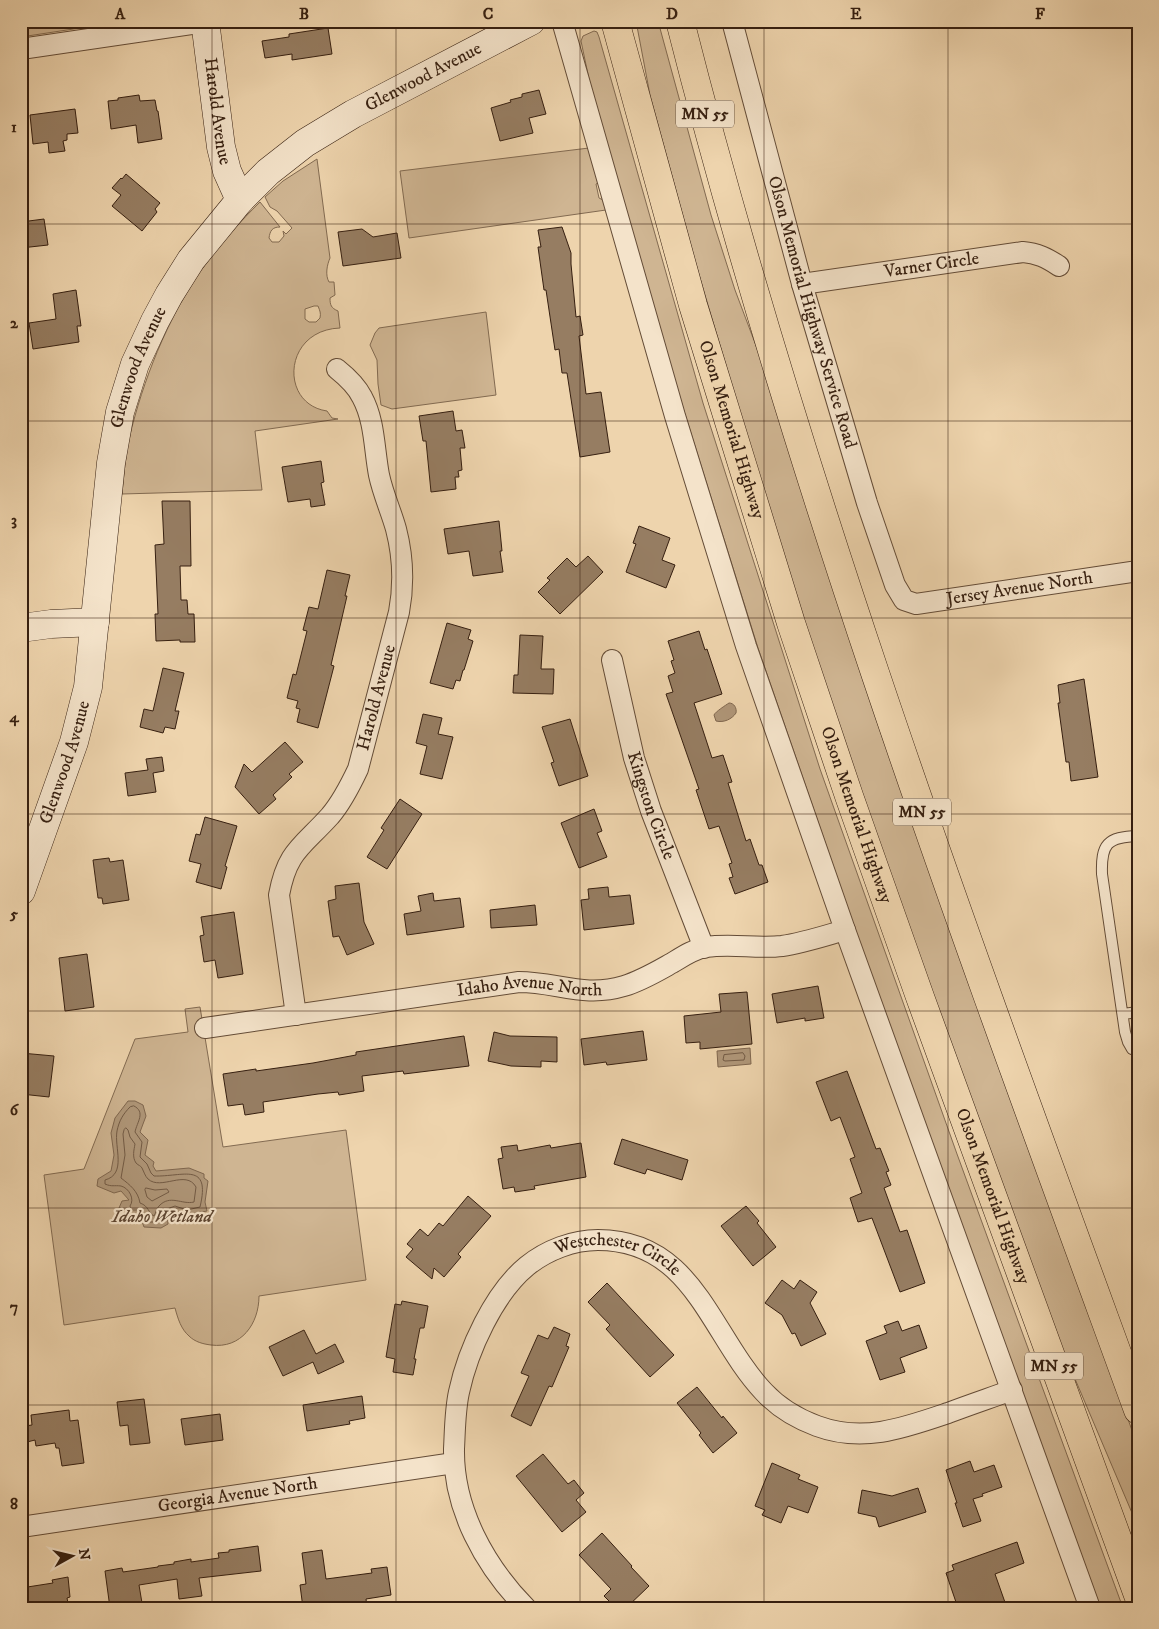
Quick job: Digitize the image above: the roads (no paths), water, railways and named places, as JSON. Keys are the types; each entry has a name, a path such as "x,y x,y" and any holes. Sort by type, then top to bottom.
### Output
{"highway":[{"name":"Olson Memorial Highway","path":"615,21 693,305 791,623 849,796 920,997 1138,1595"},
{"name":"MN 55","path":"680,21 752,283 866,650 905,764 1138,1410"}],"street":[{"name":"Glenwood Avenue","path":"21,891 74,742 88,687 116,428 135,364 155,321 177,281 191,260 240,200 268,172 305,143 531,21"},
{"path":"562,21 678,425 746,646 845,930 1090,1608"},
{"name":"Olson Memorial Highway Service Road","path":"732,21 802,284 867,504 888,568 904,600"},
{"name":"Harold Avenue","path":"205,22 221,147 226,171 240,200"},
{"path":"21,49 205,22"},
{"name":"Varner Circle","path":"802,284 1023,252 1043,256 1059,266"},
{"name":"Harold Avenue","path":"296,1015 279,895 281,882 291,856 335,809 349,790 358,769 402,595 402,563 398,539 379,475 368,409 353,383 337,369"},
{"name":"Jersey Avenue North","path":"904,600 916,604 1138,571"},
{"path":"21,628 51,624 95,622"},
{"name":"Kingston Circle","path":"612,660 634,758 651,811 704,948"},
{"name":"Idaho Avenue North","path":"205,1028 519,982 577,990 607,990 639,981 688,954 704,948 781,946 820,938 845,930"},
{"name":"Westchester Circle","path":"526,1608 494,1570 483,1553 462,1505 454,1463 456,1412 459,1392 471,1352 488,1316 516,1278 534,1261 560,1247 592,1240 623,1242 637,1246 665,1260 678,1271 698,1295 745,1369 765,1393 790,1413 819,1427 850,1433 897,1430 1012,1390"},
{"name":"Georgia Avenue North","path":"21,1527 454,1463"}],"lane":[{"path":"1138,836 1115,839 1106,846 1102,857 1102,874 1125,1032 1132,1049 1138,1051"},
{"path":"1123,1014 1138,1012"}],"water":[{"path":"729,703 735,706 736,713 728,720 716,721 714,715"},
{"path":"750,1048 751,1064 718,1067 717,1051"},
{"path":"128,1101 135,1101 143,1105 146,1116 140,1132 148,1140 145,1155 154,1162 153,1166 156,1171 189,1168 204,1174 204,1178 208,1181 205,1202 207,1211 186,1215 176,1211 167,1214 168,1224 161,1228 144,1227 139,1214 132,1219 126,1210 119,1208 122,1201 129,1200 121,1191 114,1193 97,1186 98,1179 111,1171 114,1155 111,1133 115,1118"}],"park label":[{"name":"Idaho Wetland","path":"162,1217"}]}
